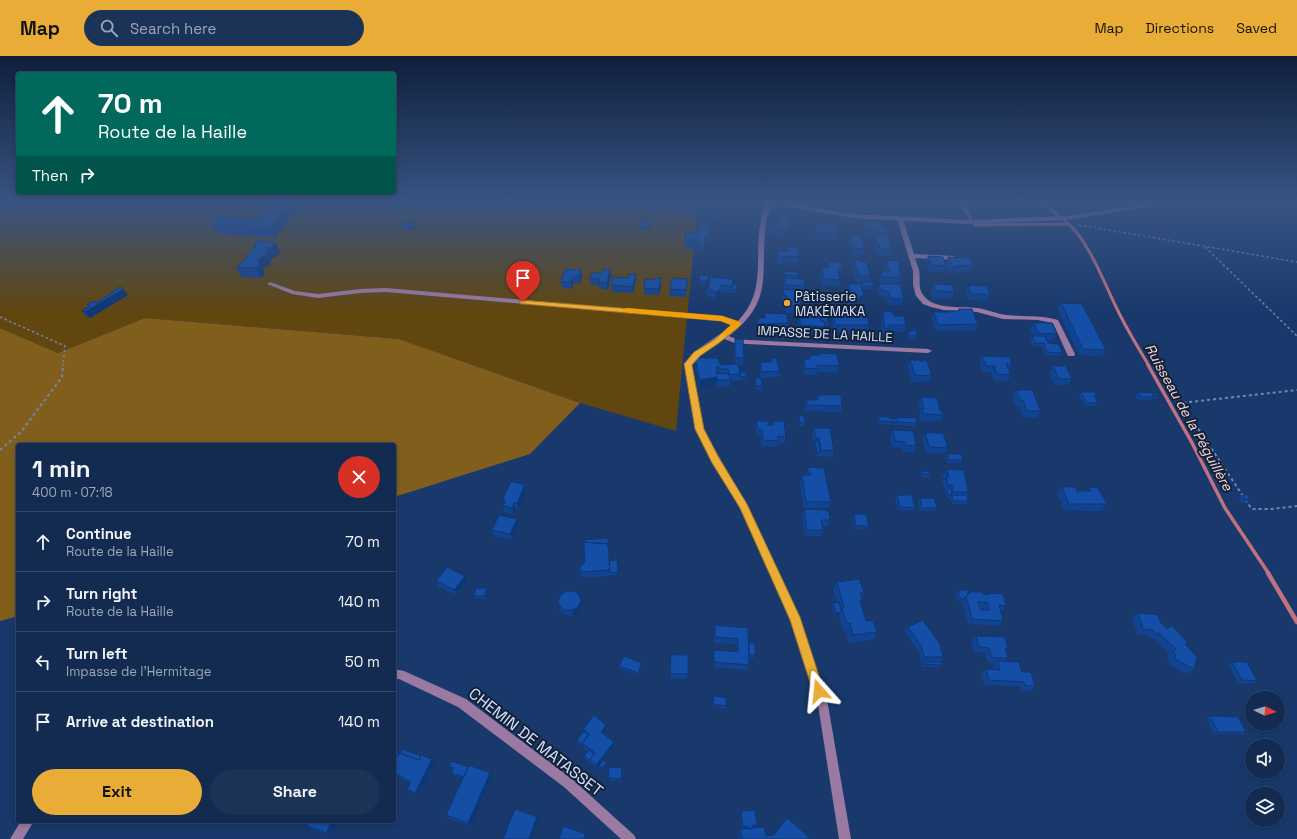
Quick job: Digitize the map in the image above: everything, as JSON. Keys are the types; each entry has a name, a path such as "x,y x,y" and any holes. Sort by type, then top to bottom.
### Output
{"street":[{"path":"763,239 760,289 754,305 745,317 723,336 697,354 688,364 699,429 744,506 765,555 796,620 823,705 844,839"},
{"path":"906,239 916,271 915,279 919,294 930,305 939,308 975,310 1008,317 1047,318 1056,322 1071,354"},
{"path":"912,256 954,258"},
{"path":"270,284 294,293 318,296 360,291 386,290 722,319 737,324"},
{"name":"IMPASSE DE LA HAILLE","path":"723,336 747,342 928,351"},
{"name":"CHEMIN DE MATASSET","path":"396,674 400,674 462,703 568,783 630,839"},
{"path":"16,839 27,823"}],"path":[{"path":"1160,239 1297,262"},
{"path":"1204,246 1297,336"},
{"path":"0,317 65,346 62,378 21,432 0,450"},
{"path":"1297,390 1181,403 1252,509 1272,510 1297,506"}],"shaded area":[{"path":"0,239 695,239 676,431 580,403 399,339 145,318 58,353 0,328"},
{"path":"145,318 399,339 580,403 530,454 396,496 396,443 16,443 16,617 0,621 0,328 58,353"}],"building":[{"path":"685,239 705,239 704,244 699,244 699,240 691,240 691,243 685,242"},
{"path":"851,239 863,239 865,249 853,248"},
{"path":"876,239 889,239 889,243 893,249 880,249 879,244 876,243"},
{"path":"258,241 275,242 272,247 265,252 267,253 266,256 261,257 257,262 260,263 256,268 236,268 248,256 247,255 256,246 253,246"},
{"path":"691,243 698,244 698,246 690,246"},
{"path":"788,247 797,247 798,257 778,257 778,251 788,251"},
{"path":"928,256 943,257 946,266 931,265"},
{"path":"948,257 970,258 973,266 951,266"},
{"path":"854,259 867,262 870,276 858,276"},
{"path":"886,260 899,261 900,273 903,275 899,275 900,278 882,277 881,272 889,272"},
{"path":"828,262 841,262 842,268 838,268 840,280 824,279 822,267 829,268"},
{"path":"565,269 581,270 579,277 573,277 571,282 561,282"},
{"path":"603,269 610,270 607,283 599,282 599,279 590,278 592,273 602,273"},
{"path":"784,271 798,272 798,276 784,275"},
{"path":"629,274 636,274 633,287 611,285 613,277 628,278"},
{"path":"700,275 709,276 709,279 699,281"},
{"path":"710,277 733,279 732,286 721,285 720,290 716,292 706,288 709,287"},
{"path":"655,278 661,278 659,289 644,288 645,279 655,280"},
{"path":"675,278 688,279 686,290 670,289 671,280"},
{"path":"784,278 804,279 805,286 785,285"},
{"path":"862,282 874,282 873,286 863,286"},
{"path":"733,283 737,286 737,290 732,289"},
{"path":"848,284 860,284 864,294 856,301 846,296 851,291"},
{"path":"879,284 900,284 904,299 890,298 889,292 881,290"},
{"path":"933,284 952,285 955,292 936,291"},
{"path":"968,285 987,286 990,294 971,294"},
{"path":"120,287 123,289 85,312 82,311 90,306 87,305 93,301 96,303"},
{"path":"783,289 799,290 801,307 787,306 787,296 784,295"},
{"path":"1061,303 1082,304 1106,350 1083,349"},
{"path":"826,306 831,306 832,315 827,315"},
{"path":"959,309 972,309 978,324 938,325 934,312 959,311"},
{"path":"885,311 893,312 894,316 904,316 906,325 889,325 890,328 884,328 883,313"},
{"path":"764,313 787,314 788,323 758,324 758,318 765,318"},
{"path":"819,314 827,314 828,322 821,321 821,316 819,316"},
{"path":"833,314 854,317 854,315 867,315 869,325 835,325"},
{"path":"808,316 821,316 821,321 824,321 825,327 800,325 800,318 809,318"},
{"path":"1034,323 1052,323 1057,334 1038,333"},
{"path":"912,328 915,328 917,336 910,336 908,331 914,331"},
{"path":"1032,336 1045,336 1048,343 1059,344 1062,353 1047,352 1044,343 1035,343"},
{"path":"735,339 743,339 744,358 735,358"},
{"path":"819,353 837,354 839,366 817,365 818,369 805,368 804,359 810,359 810,355 820,355"},
{"path":"982,356 1009,357 1012,364 1006,364 1011,375 997,374 994,368 996,368 995,366 986,366"},
{"path":"695,358 718,358 720,365 738,364 741,374 729,375 730,380 718,380 717,377 700,380","holes":["716,367 719,367 719,369 728,369 729,373 717,374"]},
{"path":"772,358 776,358 780,371 761,372 761,362 772,362"},
{"path":"910,360 919,360 922,362 922,360 927,361 932,376 915,375"},
{"path":"1053,366 1066,366 1072,379 1059,379"},
{"path":"740,372 746,372 747,376 740,377"},
{"path":"755,378 761,378 762,386 756,386"},
{"path":"1016,390 1032,390 1041,411 1027,411 1023,400 1020,400"},
{"path":"1081,392 1095,392 1097,396 1094,395 1098,403 1087,403"},
{"path":"1138,392 1157,393 1158,395 1152,395 1153,397 1141,397"},
{"path":"818,395 841,395 842,406 807,405 806,400 818,400"},
{"path":"921,397 937,398 940,411 942,411 943,415 923,414 922,409 924,409"},
{"path":"799,415 804,416 805,423 800,423"},
{"path":"879,416 890,417 890,419 898,419 897,417 916,418 917,423 879,421"},
{"path":"756,421 768,421 768,425 774,425 773,421 784,421 786,437 778,436 778,441 763,440 762,430 758,429"},
{"path":"814,428 830,428 834,451 821,450 819,438 816,438"},
{"path":"893,430 913,431 916,446 905,445 905,442 895,441"},
{"path":"925,433 943,433 948,448 929,447"},
{"path":"815,441 818,441 820,453 817,453"},
{"path":"947,454 961,454 963,460 949,460"},
{"path":"808,467 824,468 831,502 806,502 802,475 811,475 811,473 808,473"},
{"path":"947,469 964,470 968,492 953,492 952,485 948,485 946,477 949,477"},
{"path":"921,471 929,471 930,474 922,474"},
{"path":"942,474 945,474 946,477 944,480"},
{"path":"511,481 525,485 517,503 514,503 512,508 503,506 505,501 503,498"},
{"path":"1062,487 1075,487 1078,493 1079,491 1091,491 1089,487 1098,488 1107,504 1069,504"},
{"path":"947,488 950,488 952,495 948,495"},
{"path":"897,495 912,495 915,508 900,507"},
{"path":"952,495 967,495 968,501 953,501"},
{"path":"1242,495 1248,495 1250,499 1244,499"},
{"path":"920,498 934,498 937,508 922,508"},
{"path":"804,509 826,510 829,512 830,520 821,520 823,530 807,530"},
{"path":"854,514 866,514 869,526 856,526"},
{"path":"499,515 517,519 510,534 492,530"},
{"path":"608,538 608,544 584,542 584,540"},
{"path":"584,542 608,544 610,570 582,572 579,568 585,562"},
{"path":"617,560 618,572 610,573 609,561"},
{"path":"447,567 465,576 454,590 436,581"},
{"path":"859,579 864,592 860,593 862,598 860,601 866,621 873,621 877,632 853,635 850,623 847,624 842,608 844,607 837,582"},
{"path":"476,588 486,588 485,596 474,596"},
{"path":"958,590 968,590 968,594 964,599 960,598"},
{"path":"566,591 578,593 581,601 578,607 572,610 564,610 559,605 558,600"},
{"path":"971,592 982,592 983,594 989,595 989,593 1003,594 1006,606 999,605 1003,621 972,619 966,596","holes":["978,602 987,602 990,610 981,610"]},
{"path":"839,602 841,610 840,612 836,613 833,603"},
{"path":"1138,613 1158,615 1161,623 1167,629 1172,626 1188,643 1185,644 1197,657 1194,669 1175,659 1176,654 1173,651 1176,649 1159,633 1157,634 1153,630 1143,629"},
{"path":"923,620 940,644 943,657 924,657 922,647 908,627"},
{"path":"715,625 748,628 749,665 714,662 714,650 738,652 738,639 715,637"},
{"path":"976,636 1005,637 1008,648 1005,648 1008,658 992,658 989,648 979,647"},
{"path":"749,643 755,643 755,656 749,655"},
{"path":"671,655 688,655 688,674 670,674"},
{"path":"624,656 642,663 638,673 619,666"},
{"path":"998,661 1019,662 1022,672 1031,672 1035,686 1025,686 1024,682 989,680 986,669 1000,670"},
{"path":"923,662 941,662 942,665 924,664"},
{"path":"1232,662 1247,662 1257,681 1242,680"},
{"path":"714,696 726,698 726,706 713,704"},
{"path":"594,715 606,725 601,732 614,742 596,765 590,759 595,753 582,743 589,734 583,729"},
{"path":"1210,716 1238,717 1246,732 1218,732"},
{"path":"584,731 589,735 582,743 583,745 577,740"},
{"path":"402,749 421,756 419,760 400,753"},
{"path":"589,750 594,754 590,761 584,756"},
{"path":"399,753 419,760 421,755 432,759 415,793 407,789 411,782 396,774 396,759"},
{"path":"603,760 607,763 602,768 599,766"},
{"path":"452,761 468,767 464,777 451,773 454,768 449,767"},
{"path":"469,765 490,773 468,823 446,815"},
{"path":"609,767 622,768 621,779 608,778"},
{"path":"515,809 537,817 529,839 503,839"},
{"path":"755,810 757,825 753,825 753,828 748,829 747,826 743,826 741,811"},
{"path":"787,818 810,839 742,839 740,829 764,827 766,836 774,835"},
{"path":"308,823 331,823 326,833 307,826"},
{"path":"563,826 586,834 584,839 559,839"}],"waterway":[{"name":"Ruisseau de la Péguillère","path":"1082,239 1096,264 1122,320 1149,366"},
{"name":"Ruisseau de la Péguillère","path":"1148,365 1191,441 1225,508 1269,574"},
{"name":"Ruisseau de la Péguillère","path":"1268,573 1297,622"}],"slow traffic":[{"path":"626,311 722,319 737,324 726,333"}],"place":[{"name":"Pâtisserie MAKÉMAKA","path":"787,303"}],"route":[{"path":"523,302 722,319 737,324 697,354 688,364 699,429 744,506 765,555 796,620 819,691"}]}
